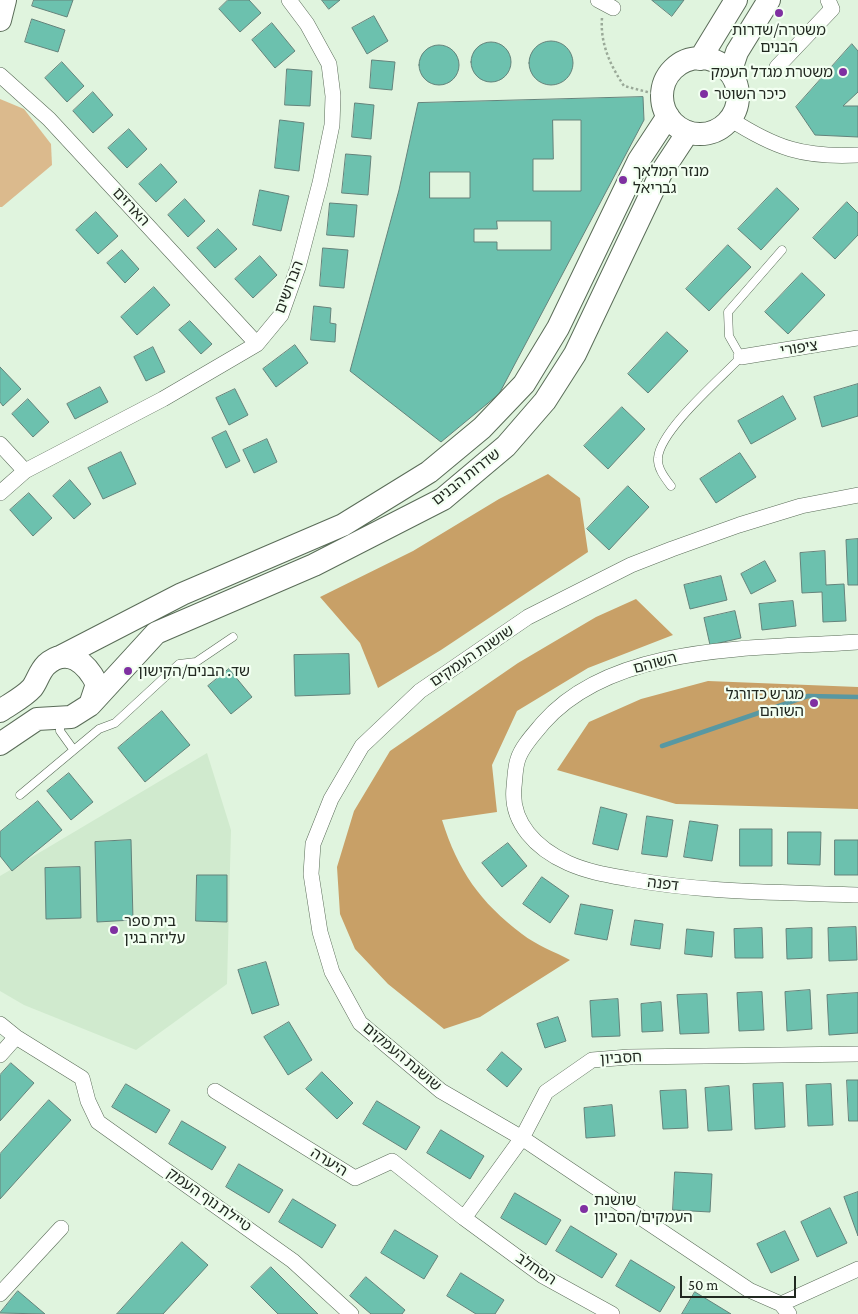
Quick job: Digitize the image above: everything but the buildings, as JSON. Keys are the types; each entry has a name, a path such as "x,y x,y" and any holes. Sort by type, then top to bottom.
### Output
{"main road":[{"path":"0,20 5,0"},
{"path":"700,59 736,0"},
{"path":"730,73 737,52 769,0"},
{"path":"700,59 717,63 730,73 736,84 738,96 736,108 730,119 716,131 707,134 688,132 674,123 665,106 670,74 678,66 688,60 700,59"},
{"name":"שדרות הבנים","path":"0,711 32,689 46,664 182,594 343,525 429,472 482,428 524,384 558,328 665,106"},
{"name":"שדרות הבנים","path":"0,744 37,719 71,717 90,705 156,634 314,565 443,499 506,446 545,401 575,354 661,173 688,132"},
{"path":"60,657 75,658 89,668 97,684 90,705"}],"street":[{"name":"הברושים","path":"0,494 24,471 164,399 257,344 281,315 298,267 320,183 332,124 333,96 329,64 307,24 289,0"},
{"path":"777,67 832,9 828,0"},
{"name":"הארזים","path":"0,75 49,119 257,344"},
{"path":"730,119 762,139 795,152 841,156 858,155"},
{"name":"ציפורי","path":"741,357 858,338"},
{"path":"0,444 24,471"},
{"name":"שושנת העמקים","path":"785,1309 748,1290 522,1138 441,1091 360,1023 332,972 320,932 311,874 313,844 331,799 362,746 420,691 528,618 631,565 672,549 739,525 801,506 858,495"},
{"name":"השוהם","path":"514,790 518,758 534,734 556,708 583,689 610,677 645,664 688,654 858,642"},
{"name":"דפנה","path":"514,790 519,821 531,838 545,851 589,871 654,883 719,890 858,894"},
{"path":"0,1024 16,1037 0,1055"},
{"name":"טיילת נוף העמק","path":"16,1037 82,1078 88,1101 98,1122 293,1261 351,1314"},
{"name":"חסביון","path":"464,1218 522,1138 546,1092 592,1060 629,1057 858,1054"},
{"name":"היערה","path":"216,1091 355,1178 392,1161 464,1218"},
{"name":"הסחלב","path":"464,1218 543,1276 612,1314"},
{"path":"0,1294 61,1228"},
{"path":"785,1309 858,1269"}],"lane":[{"path":"671,486 662,473 658,458 670,431 741,357 729,336 728,312 782,250"},
{"path":"20,795 99,728 114,723 179,664 196,662 233,637"},
{"path":"59,717 60,731 74,749"}],"path":[{"path":"605,4 601,35 615,73 624,86 665,106"}],"shaded area":[{"path":"0,99 24,109 51,144 52,165 2,207 0,207"},
{"path":"548,474 580,498 588,552 441,650 378,688 360,643 320,597 413,551 499,499"},
{"path":"636,599 673,635 588,668 517,711 492,765 497,812 442,820 455,855 482,897 507,922 527,938 570,960 480,1017 444,1029 388,984 355,949 340,914 337,867 354,811 390,751 518,663 596,617"},
{"path":"708,681 858,687 858,809 676,804 557,770 589,722 641,699"},
{"name":"בית ספר עליזה בגין","path":"207,753 231,830 227,984 136,1050 24,1005 0,991 0,876"}],"waterway":[{"path":"662,746 808,696 858,697"}],"place":[{"name":"משטרה/שדרות הבנים","path":"779,13"},
{"name":"משטרת מגדל העמק","path":"843,72"},
{"name":"כיכר השוטר","path":"704,94"},
{"name":"מנזר המלאך גבריאל","path":"623,180"},
{"name":"שד. הבנים/הקישון","path":"128,671"},
{"name":"מגרש כדורגל השוהם","path":"814,703"},
{"name":"בית ספר עליזה בגין","path":"114,930"},
{"name":"שושנת העמקים/הסביון","path":"584,1209"}]}
